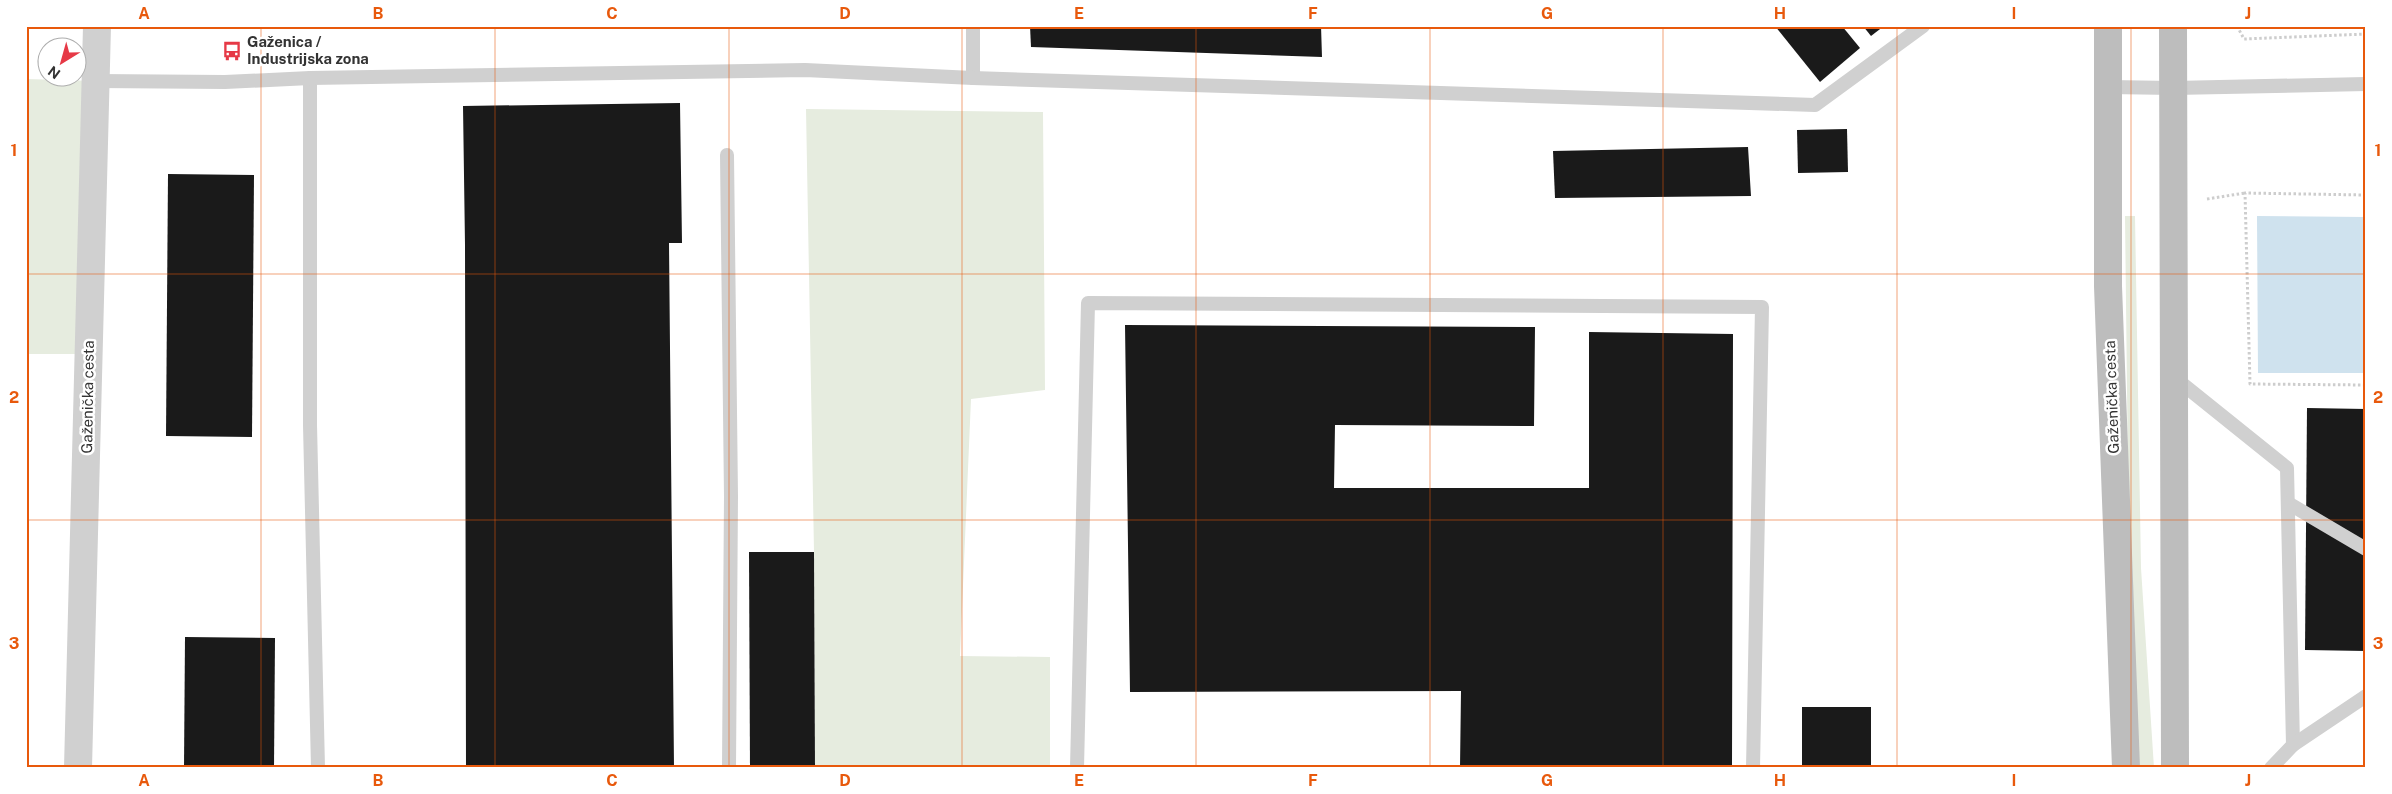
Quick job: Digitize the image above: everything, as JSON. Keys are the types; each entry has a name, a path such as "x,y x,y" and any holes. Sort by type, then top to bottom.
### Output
{"main road":[{"name":"Gaženička cesta","path":"2108,26 2108,286 2126,768"},
{"path":"2173,26 2175,768"}],"street":[{"name":"Gaženička cesta","path":"78,768 97,26"}],"lane":[{"path":"973,26 973,78"},
{"path":"96,81 225,82 310,78 805,70 973,78 1815,105 1923,26"},
{"path":"310,78 310,425 318,768"},
{"path":"2108,87 2174,88 2366,84"},
{"path":"727,155 731,496 729,768"},
{"path":"1077,768 1088,303 1098,303 1762,307 1753,768"},
{"path":"2175,378 2287,468 2293,745"},
{"path":"2288,503 2366,549"},
{"path":"2272,768 2293,745 2366,696"}],"path":[{"path":"2236,26 2244,39 2366,34"},
{"path":"2205,200 2246,193 2366,195"},
{"path":"2246,193 2250,384 2366,385"}],"shaded area":[{"path":"26,79 38,79 38,88 88,88 88,81 96,81 89,354 26,354"},
{"path":"806,109 1043,112 1045,390 971,399 960,656 1050,657 1050,768 815,768 814,552"},
{"path":"2125,216 2135,216 2141,568 2154,768 2139,768 2129,562"}],"water":[{"path":"2257,216 2366,217 2366,373 2258,373"}],"building":[{"path":"1030,26 1321,26 1322,57 1031,47"},
{"path":"1775,26 1842,26 1860,48 1820,82"},
{"path":"1863,26 1884,26 1871,36"},
{"path":"680,103 682,243 669,243 674,768 466,768 463,106"},
{"path":"1847,129 1848,172 1798,173 1797,130"},
{"path":"1748,147 1751,196 1555,198 1553,151"},
{"path":"168,174 254,175 252,437 166,436"},
{"path":"1125,325 1535,327 1534,426 1335,425 1334,488 1589,488 1589,332 1733,334 1732,768 1460,768 1461,691 1130,692"},
{"path":"2307,408 2366,409 2366,651 2305,650"},
{"path":"749,552 814,552 815,768 750,768"},
{"path":"185,637 275,638 274,768 184,768"},
{"path":"1802,707 1871,707 1871,768 1802,768"}],"place":[{"name":"Gaženica / Industrijska zona","path":"232,51"}]}
